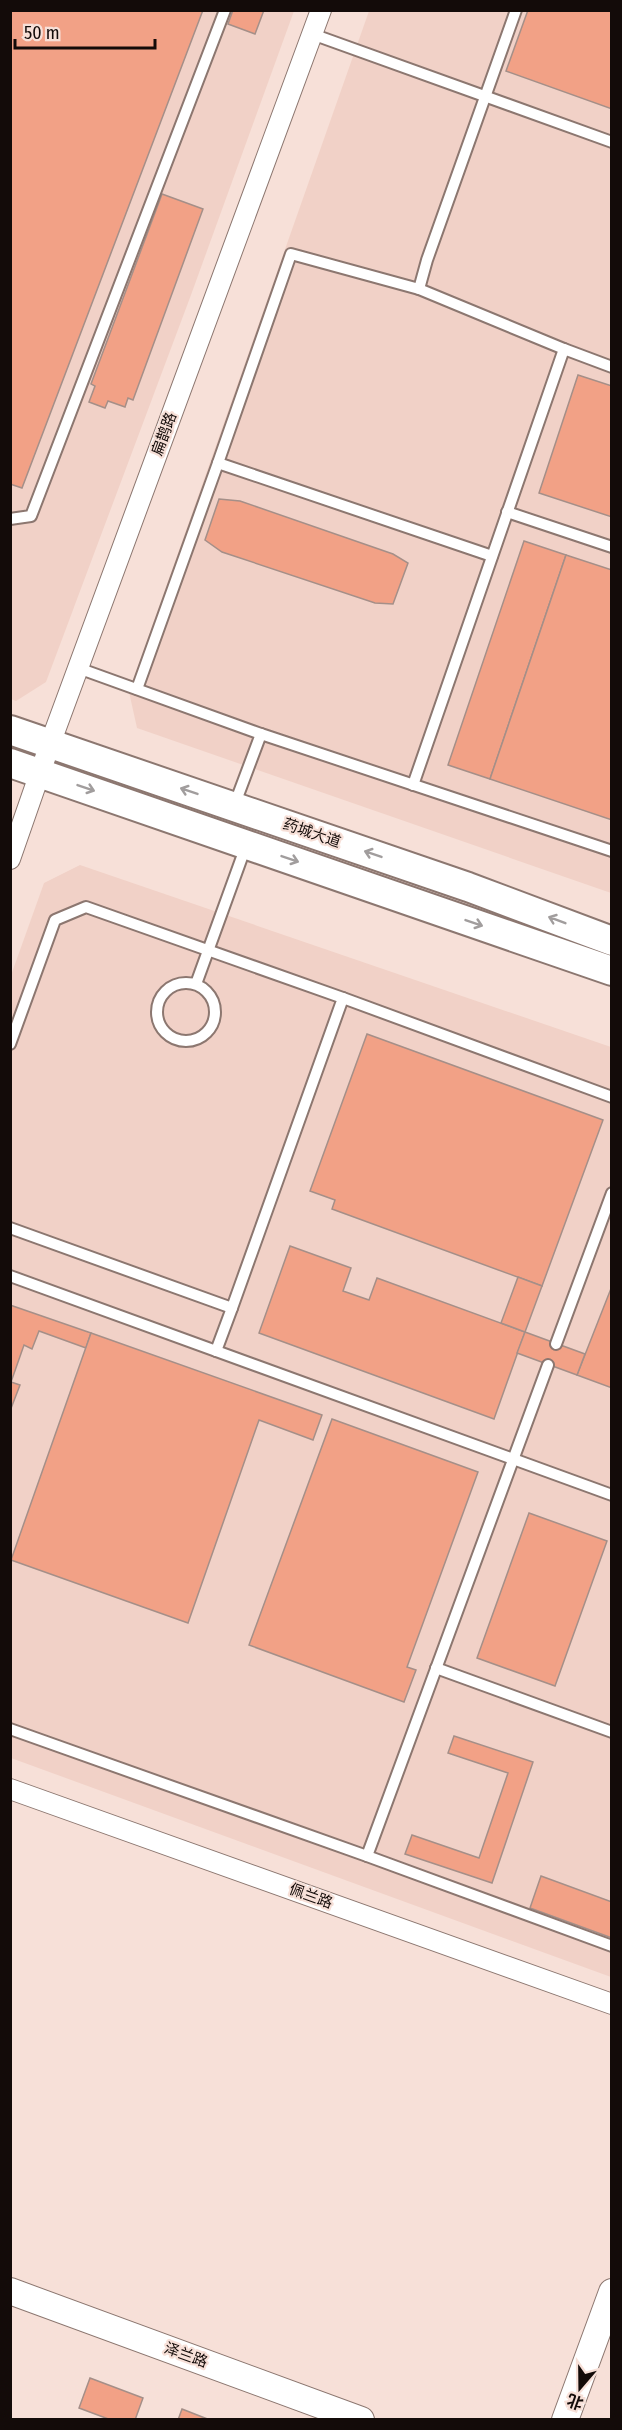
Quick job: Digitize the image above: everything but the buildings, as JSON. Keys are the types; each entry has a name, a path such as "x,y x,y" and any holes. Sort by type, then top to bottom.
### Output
{"main road":[{"name":"药城大道","path":"10,730 468,887 612,941"},
{"path":"10,763 612,971"}],"street":[{"name":"扁鹊路","path":"10,859 50,744 321,10"},
{"name":"佩兰路","path":"10,1789 612,2004"},
{"name":"泽兰路","path":"10,2291 361,2420"},
{"path":"565,2420 612,2292"}],"lane":[{"path":"10,519 31,516 225,10"},
{"path":"419,289 427,260 516,10"},
{"path":"312,34 612,142"},
{"path":"137,689 291,254 419,289 612,367"},
{"path":"412,784 564,349"},
{"path":"218,463 492,556"},
{"path":"507,512 612,547"},
{"path":"78,668 261,734 612,851"},
{"path":"234,807 261,734"},
{"path":"196,984 246,844"},
{"path":"10,1044 55,920 86,907 612,1097"},
{"path":"187,983 196,984 210,995 215,1013 213,1022 209,1029 194,1039 176,1039 162,1028 158,1019 159,1002 170,988 187,983"},
{"path":"216,1351 343,998"},
{"path":"556,1344 612,1193"},
{"path":"10,1228 232,1308"},
{"path":"10,1276 612,1495"},
{"path":"367,1856 548,1365"},
{"path":"436,1668 612,1732"},
{"path":"10,1729 612,1946"}],"shaded area":[{"path":"11,11 294,11 191,295 46,682 16,701 11,699"},
{"path":"369,11 611,11 611,893 137,728 129,692"},
{"path":"80,865 611,1047 611,1977 11,1758 10,978 44,883"}]}
